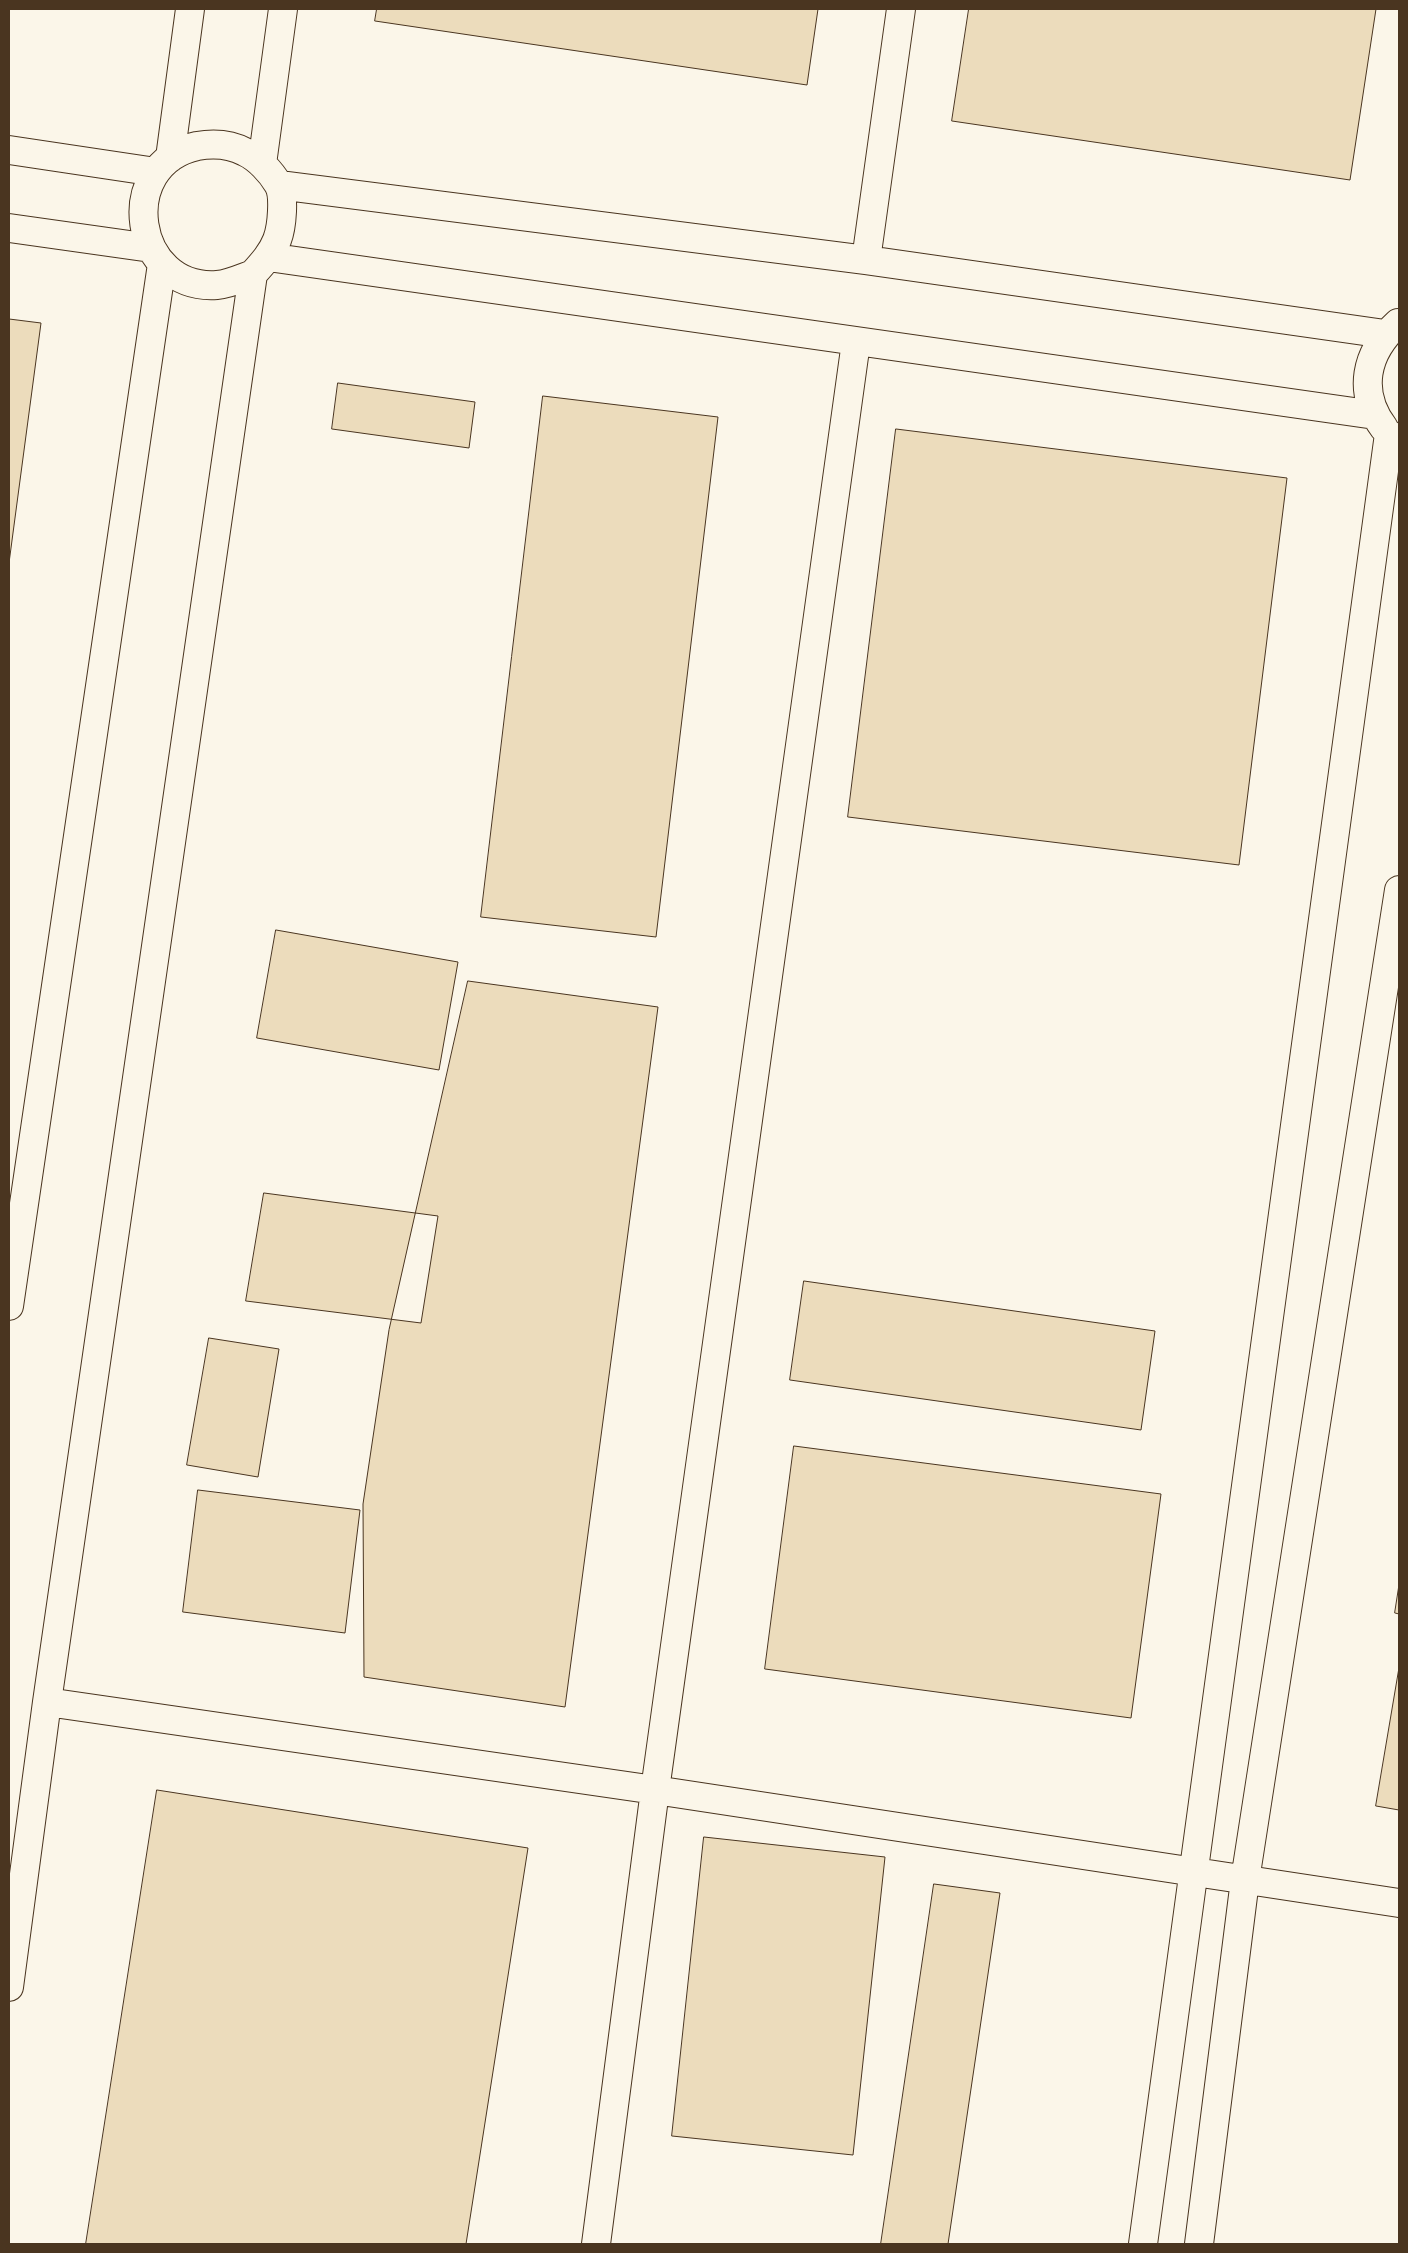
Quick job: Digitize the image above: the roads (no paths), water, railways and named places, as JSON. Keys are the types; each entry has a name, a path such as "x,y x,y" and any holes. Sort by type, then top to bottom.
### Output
{"street":[{"path":"163,165 190,9"},
{"path":"9,1987 47,1702 261,265 278,239 282,219 271,175 283,9"},
{"path":"866,260 901,9"},
{"path":"1142,2244 1388,431 1368,394 1368,373 1374,352 1392,328 866,260 271,175 246,152 227,145 207,144 188,148 163,165 146,189 142,209 144,229 156,256 178,276 196,283 216,285 236,280 261,265 856,342 1388,431"},
{"path":"9,150 163,165"},
{"path":"9,228 156,256"},
{"path":"9,1306 156,256"},
{"path":"596,2244 655,1790 856,342"},
{"path":"1199,2244 1245,1880 1399,890"},
{"path":"47,1702 655,1790 1399,1903"}]}
